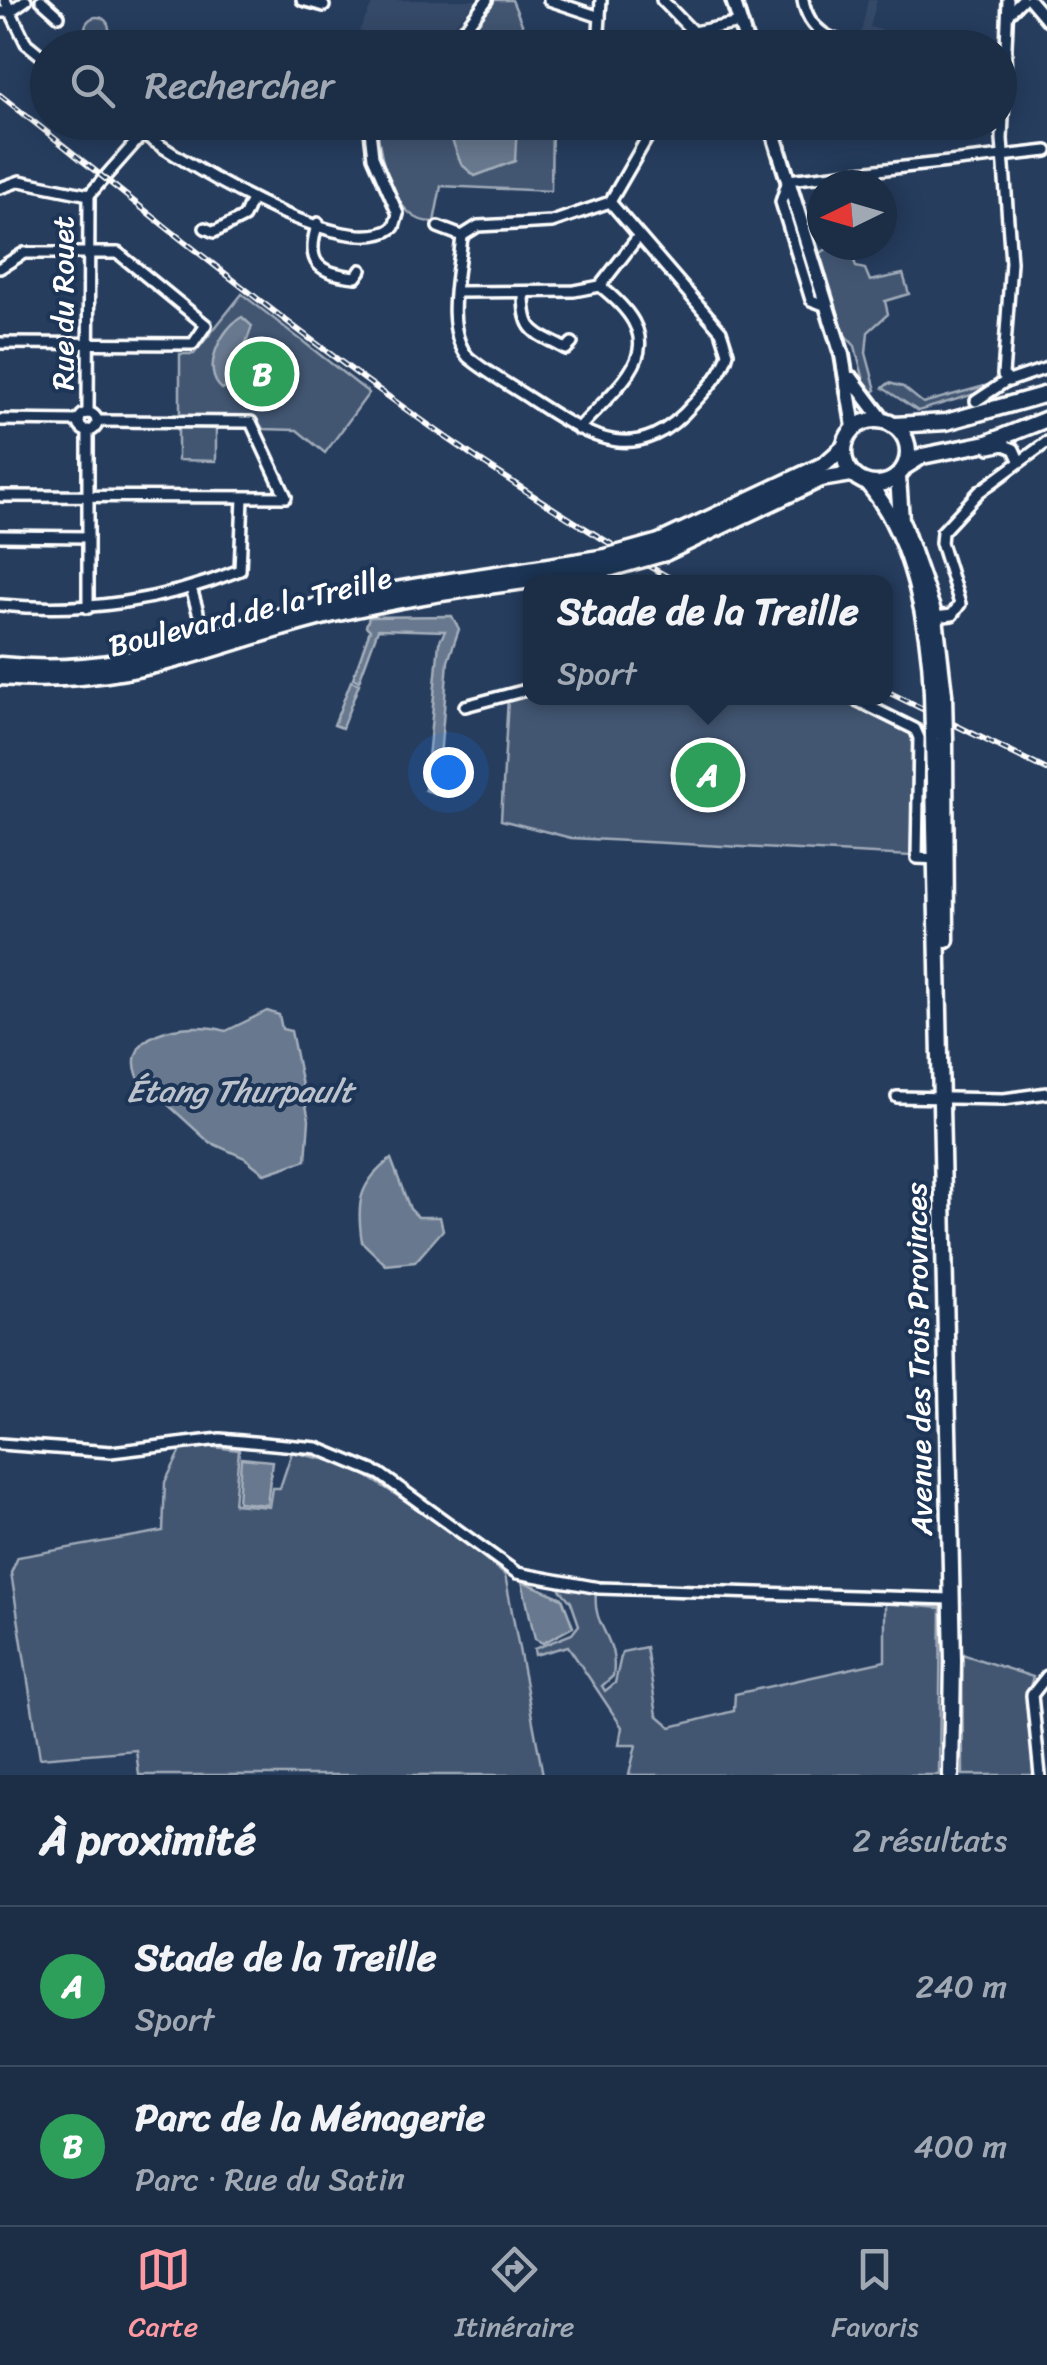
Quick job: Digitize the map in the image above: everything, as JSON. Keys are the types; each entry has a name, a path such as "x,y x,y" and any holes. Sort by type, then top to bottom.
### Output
{"main road":[{"path":"733,0 742,30"},
{"path":"776,140 845,363 854,427 843,448 851,474 868,484 890,516 919,597 938,694"},
{"path":"845,363 868,405 908,444 902,471 901,520 935,617 939,736"},
{"path":"854,427 946,422 1047,394"},
{"path":"868,484 902,471 922,456 987,443 1047,419"},
{"name":"Boulevard de la Treille","path":"662,548 825,464 843,448"},
{"name":"Boulevard de la Treille","path":"539,575 662,548 821,479 851,474"},
{"name":"Boulevard de la Treille","path":"0,665 63,668 146,659 325,604 608,562"},
{"name":"Boulevard de la Treille","path":"0,677 66,680 132,673 338,613 523,578"},
{"name":"Avenue des Trois Provinces","path":"939,736 948,849 940,1056"},
{"name":"Avenue des Trois Provinces","path":"939,736 935,859 952,1599 951,1775"},
{"name":"Avenue des Trois Provinces","path":"952,1661 960,1775"}],"street":[{"path":"5,0 4,12 30,46"},
{"path":"4,12 26,0"},
{"path":"40,0 59,16"},
{"path":"302,0 324,6"},
{"path":"464,30 487,0"},
{"path":"549,0 600,16"},
{"path":"599,30 601,0"},
{"path":"662,0 691,30"},
{"path":"803,0 818,30"},
{"path":"1006,30 1008,0"},
{"path":"1008,14 1022,0"},
{"path":"1030,0 1047,20"},
{"path":"703,30 740,23"},
{"path":"0,188 20,181 88,194 137,140"},
{"path":"151,140 209,179 252,200 318,224 374,237 386,234 398,221 397,208 373,156 371,140"},
{"path":"462,236 478,226 552,222 610,202 646,140"},
{"path":"1003,140 1011,262 1006,381"},
{"path":"788,180 1047,151"},
{"name":"Rue du Rouet","path":"88,194 88,412 97,421 88,430 79,421 88,412"},
{"path":"205,228 214,232 244,217 252,200"},
{"path":"462,236 456,330 468,357 578,429 614,442 658,434 684,415 726,360 726,342 610,202"},
{"path":"318,224 312,250 318,266 332,274 356,277 361,270"},
{"path":"438,227 462,236"},
{"path":"457,292 574,292 600,286 638,237"},
{"path":"0,268 24,253 118,252 206,325 193,344 0,344"},
{"path":"578,429 636,364 642,348 635,320 600,286"},
{"path":"524,292 524,320 530,329 566,349 572,343"},
{"path":"976,401 1006,381 1047,368"},
{"path":"0,420 79,421"},
{"path":"0,496 286,498 251,422 97,421"},
{"path":"88,430 88,608"},
{"path":"935,617 952,615 960,604 941,543 942,532 951,518 1019,460 1047,442"},
{"path":"950,450 965,453 1004,445 1014,450 1019,460"},
{"path":"0,605 88,608 132,603 240,570 243,498"},
{"path":"0,536 88,537"},
{"path":"191,588 198,612"},
{"path":"465,706 523,691"},
{"path":"866,705 915,729 919,738 917,858 943,858 948,849"},
{"path":"897,1096 1004,1099 1047,1093"},
{"path":"0,1444 111,1452 220,1439 316,1448 380,1474 517,1573 599,1588 952,1599"},
{"path":"1040,1775 1032,1694 1047,1676"}],"shaded area":[{"path":"374,0 476,0 447,30 359,30"},
{"path":"495,0 512,0 524,30 473,30"},
{"path":"868,0 877,0 870,27 882,30 862,30"},
{"path":"92,18 102,18 109,30 85,30"},
{"path":"379,140 552,140 551,191 441,186 434,222 420,220 399,200"},
{"path":"821,260 854,260 856,267 865,269 870,281 903,274 909,294 885,301 888,314 868,332 866,353 876,390 866,388 855,346 845,335"},
{"path":"242,294 369,393 325,453 297,430 263,429 256,418 180,417 180,354 194,354"},
{"path":"999,382 998,387 918,411 883,388 889,383 903,387 923,403"},
{"path":"178,428 216,429 216,461 178,460"},
{"path":"523,696 523,705 858,705 912,731 911,856 571,838 501,820 508,698"},
{"path":"206,1446 239,1450 234,1504 269,1507 272,1488 280,1488 292,1452 350,1465 450,1530 505,1575 543,1775 139,1775 136,1750 40,1758 11,1573 18,1557 163,1531 165,1482 182,1449"},
{"path":"558,1587 596,1593 598,1616 614,1662 613,1676 602,1686 605,1691 615,1683 622,1652 646,1647 657,1715 671,1727 734,1711 735,1694 885,1661 885,1603 941,1608 939,1775 629,1775 636,1745 619,1745 622,1727 568,1646 535,1655 534,1649 572,1634 579,1625 571,1602"},
{"path":"962,1654 1033,1677 1029,1712 1035,1775 963,1775"}],"water":[{"path":"452,140 516,140 515,161 475,176 461,164"},
{"path":"242,317 252,326 231,385 222,389 213,372 216,350 227,330"},
{"path":"452,616 459,629 448,661 437,794 425,790 439,643 445,631 378,629 359,681 353,678 370,630 366,626 369,617"},
{"path":"351,681 359,684 342,728 334,725"},
{"name":"Étang Thurpault","path":"267,1011 279,1015 282,1029 291,1031 309,1120 306,1160 265,1174 245,1158 209,1142 152,1090 144,1088 136,1069 136,1054 144,1042 157,1034 192,1027 226,1031"},
{"path":"391,1159 410,1209 418,1217 440,1217 443,1230 415,1262 386,1265 362,1242 360,1205 372,1177"},
{"path":"241,1458 272,1461 267,1505 238,1502"},
{"path":"522,1581 562,1598 573,1627 543,1643 535,1639"}],"railway":[{"path":"0,95 30,119"},
{"path":"57,140 246,290 413,414 499,473 665,575"},
{"path":"893,694 1047,770"}],"place":[{"name":"Parc de la Ménagerie","path":"262,374"},
{"name":"Stade de la Treille","path":"708,775"}]}
